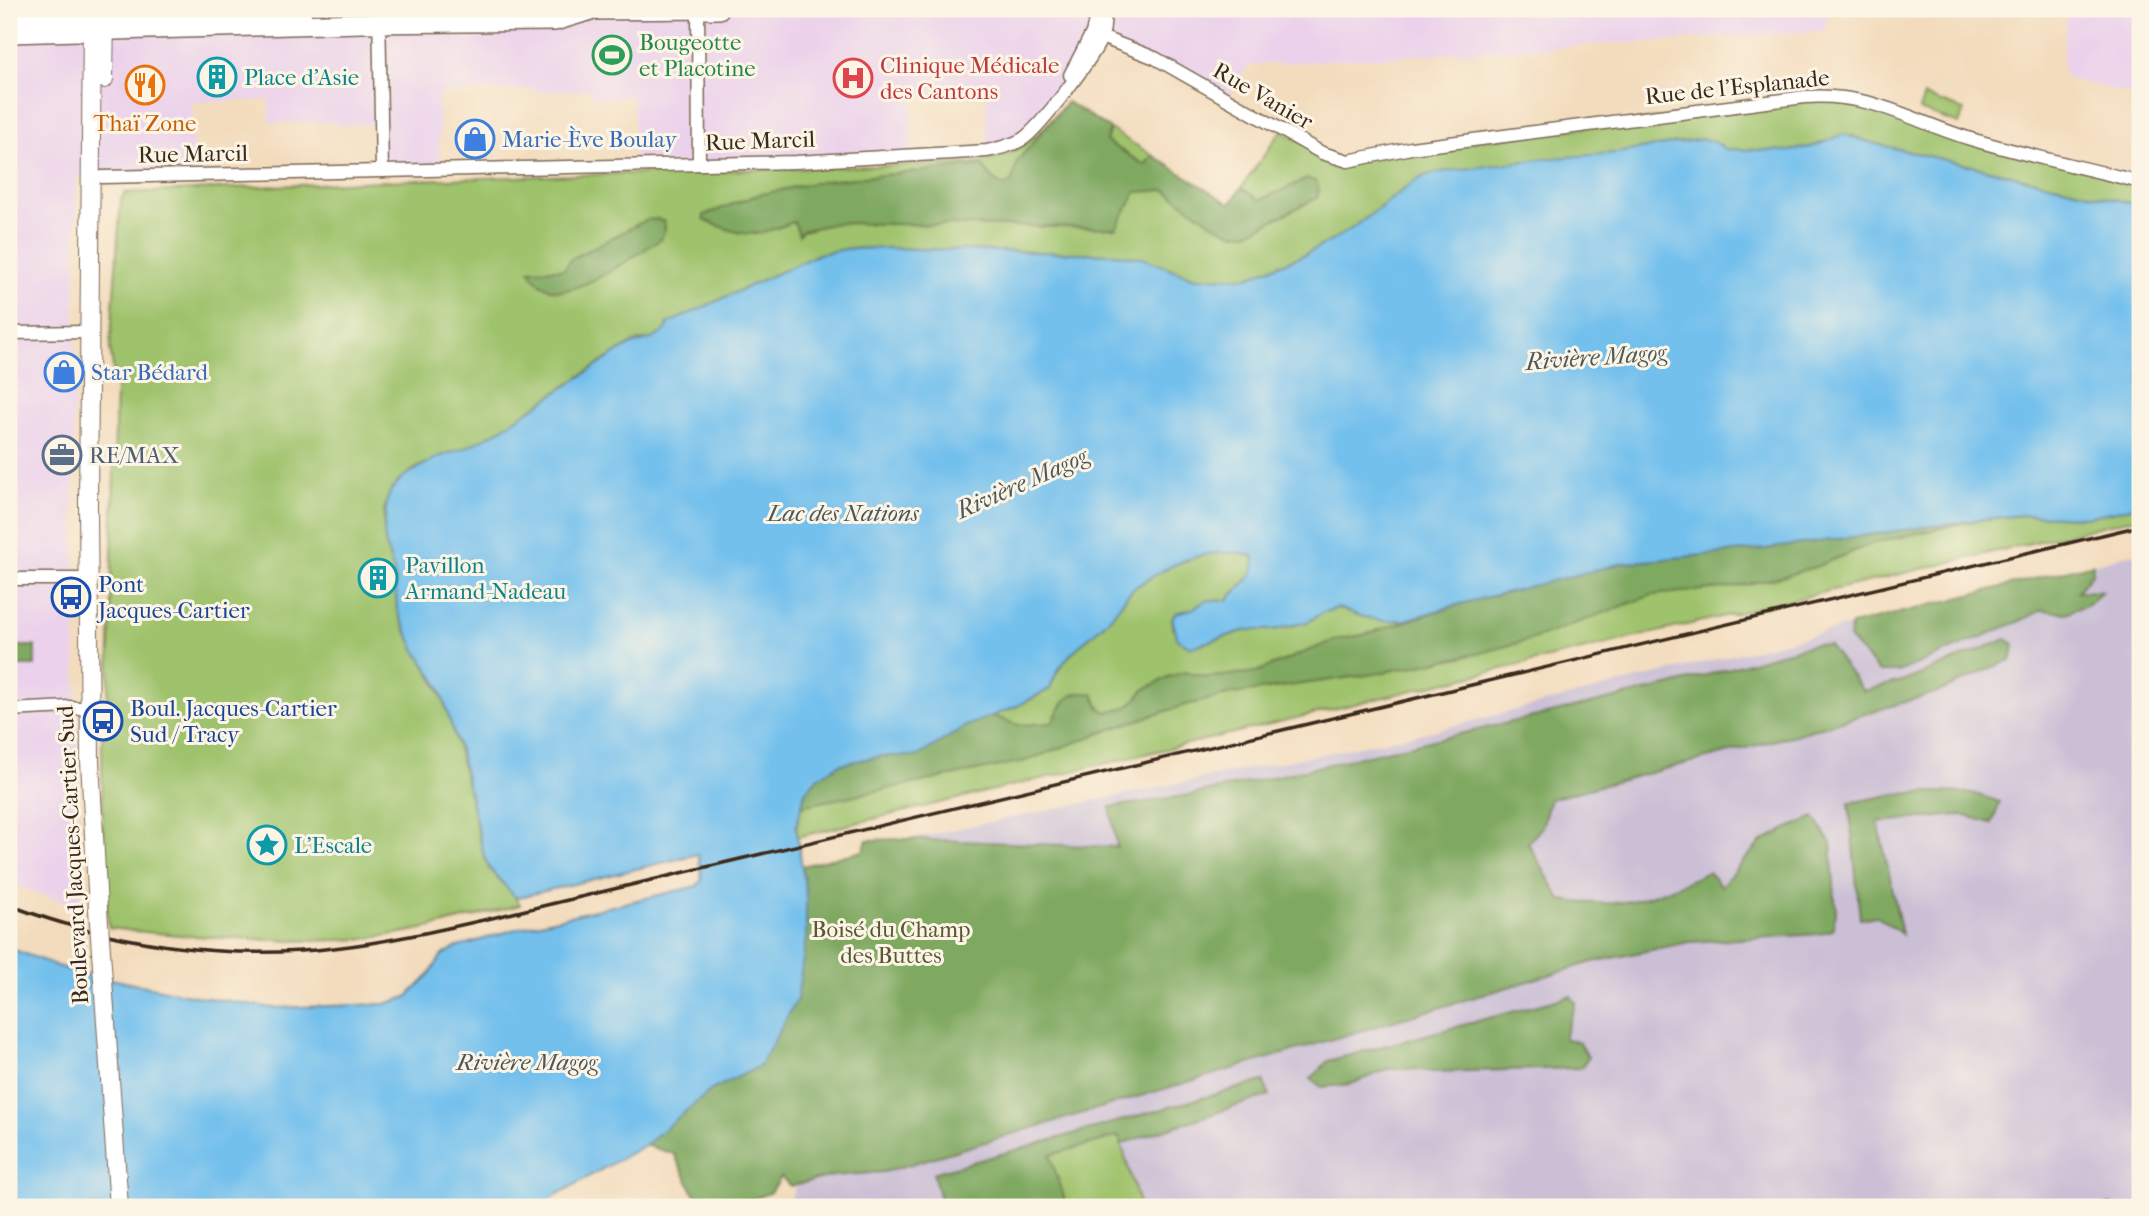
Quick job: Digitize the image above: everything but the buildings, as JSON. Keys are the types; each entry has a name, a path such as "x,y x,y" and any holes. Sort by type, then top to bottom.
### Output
{"main road":[{"path":"9,16 379,17 466,9"},
{"path":"566,9 719,9"},
{"path":"9,33 98,18 262,10 379,17"},
{"path":"417,14 555,21 588,10"},
{"name":"Boulevard Jacques-Cartier Sud","path":"90,332 100,311 102,177 98,18"},
{"name":"Boulevard Jacques-Cartier Sud","path":"98,18 90,332 90,778 119,1207"}],"street":[{"path":"698,9 699,164"},
{"name":"Rue Marcil","path":"1059,96 1092,33 1098,9"},
{"name":"Rue Marcil","path":"102,177 796,162 1008,147 1038,126 1093,54 1104,27 1103,9"},
{"path":"379,17 382,171"},
{"name":"Rue Vanier","path":"1101,37 1155,58 1280,131 1329,156 1348,161 1411,148"},
{"name":"Rue de l'Esplanade","path":"1411,148 1805,97 1831,96 1872,102 1972,139 2140,182"},
{"path":"9,333 90,332"},
{"path":"9,579 89,579"},
{"path":"9,710 69,707 90,709"},
{"path":"2103,1207 2140,1207"}],"shaded area":[{"path":"9,9 1829,9 1825,31 1249,65 1226,99 1097,36 1038,126 987,151 986,90 912,92 911,155 635,166 633,97 592,98 591,90 438,93 440,170 382,171 381,124 270,123 269,100 192,102 193,176 77,177 73,467 79,907 9,883"},
{"path":"2067,9 2140,9 2140,97 2066,78 2063,66"},
{"path":"2140,552 2140,1207 786,1207 872,1030 994,923 908,839 1433,731"}],"green space":[{"path":"1831,96 1956,134 2140,182 2140,205 1872,143 1853,136 1836,137 1815,146 1790,151 1725,149 1703,139 1616,153 1435,173 1418,179 1333,240 1304,255 1248,277 1195,278 1142,258 1115,254 880,248 846,249 819,254 667,324 665,331 658,336 636,341 492,435 416,468 400,481 387,499 384,510 385,532 395,576 400,616 448,712 484,856 520,905 407,932 354,939 308,941 229,938 109,928 103,868 102,744 109,685 116,386 110,349 121,199 126,193 382,181 971,163 1015,150 1036,135 1067,102 1230,204 1281,131 1337,159"},
{"path":"1924,96 1964,110 1959,124 1919,110"},
{"path":"1067,102 1110,129 1106,141 1145,165 1152,155 1230,204 1242,188 1260,200 1307,179 1316,181 1319,190 1317,198 1248,233 1232,233 1213,224 1165,190 1136,192 1116,228 836,223 802,231 799,235 794,222 749,234 704,220 704,215 757,195 823,181 982,165 995,181 1006,186 1012,181 1018,160"},
{"path":"657,219 664,222 665,229 661,239 624,263 577,287 549,289 539,283 529,270 564,269 571,259 646,220"},
{"path":"2140,506 2140,517 797,837 796,827 805,792 881,756 1015,707 1050,689 1067,659 1108,620 1134,588 1174,565 1200,556 1240,553 1253,556 1255,563 1251,575 1227,601 1207,600 1192,610 1176,613 1172,618 1173,628 1191,647 1247,630 1273,630 1307,622 1324,612 1338,608 1364,617 1405,620 1623,563 1765,549 2023,515 2087,517"},
{"path":"1983,519 1874,543 1815,567 1781,577 1734,587 1652,595 1533,639 1481,653 1374,674 1232,694 1128,723 1025,761 802,806 805,792 817,778 840,764 881,756 918,756 966,726 991,715 1018,725 1052,723 1066,699 1077,694 1093,694 1100,708 1107,712 1129,706 1145,689 1185,672 1210,677 1256,672 1335,640 1363,635 1464,603 1623,563 1765,549"},
{"path":"2093,564 2092,574 2078,591 2102,592 2089,604 2066,613 2042,610 1898,672 1879,672 1849,638 1851,625"},
{"name":"Boisé du Champ des Buttes","path":"2006,639 2014,644 2012,659 1941,691 1795,735 1550,799 1542,827 1528,843 1561,900 1603,904 1637,900 1708,872 1721,886 1760,843 1814,817 1831,843 1836,913 1832,930 1819,934 1689,942 1593,962 884,1172 833,1176 790,1186 781,1177 770,1193 745,1201 700,1205 674,1154 645,1145 711,1090 760,1066 806,938 806,895 802,866 863,851 867,840 908,839 1117,847 1110,807 1190,795 1256,781 1672,685 1814,644 1829,645 1863,691 1912,678"},
{"path":"9,646 35,646 35,666 9,666"},
{"path":"1972,793 2000,802 1992,823 1962,815 1878,822 1902,934 1876,916 1860,919 1849,803 1895,794"},
{"path":"1571,996 1576,1003 1564,1038 1580,1043 1588,1057 1581,1068 1432,1072 1389,1069 1351,1084 1322,1087 1311,1079 1328,1061"},
{"path":"1263,1081 1270,1095 1121,1144 1119,1136 1050,1155 1067,1207 942,1207 933,1173"},
{"path":"1119,1136 1140,1207 1067,1207 1049,1155"}],"water":[{"name":"Lac des Nations","path":"1843,134 2140,205 2140,506 2087,517 2023,515 1765,549 1623,563 1405,620 1384,621 1338,608 1324,612 1307,622 1273,630 1247,630 1191,647 1178,640 1172,618 1176,613 1192,609 1207,600 1227,601 1251,575 1255,563 1253,556 1239,553 1212,554 1186,560 1132,590 1108,620 1067,659 1050,689 1015,707 966,726 918,756 881,756 840,764 817,778 805,792 796,827 806,895 806,938 797,999 760,1066 711,1090 645,1145 535,1207 9,1207 9,948 71,971 190,995 273,1008 385,1004 407,997 429,975 442,955 455,948 519,928 697,886 702,880 698,854 516,898 489,868 460,752 439,686 415,649 397,610 395,576 384,532 387,500 391,490 403,477 438,457 465,448 495,433 623,349 658,336 668,327 667,324 819,254 846,249 880,248 1115,254 1142,258 1195,278 1248,277 1304,255 1333,240 1418,179 1435,173 1541,159 1616,153 1703,139 1725,149 1790,151 1815,146"}],"railway":[{"path":"9,905 87,930 169,946 210,950 293,951 394,939 492,918 2140,526"}],"place":[{"name":"Bougeotte et Placotine","path":"612,55"},
{"name":"Place d'Asie","path":"217,77"},
{"name":"Clinique Médicale des Cantons","path":"853,78"},
{"name":"Thaï Zone","path":"145,85"},
{"name":"Marie-Ève Boulay","path":"475,139"},
{"name":"Star Bédard","path":"64,372"},
{"name":"RE/MAX","path":"62,455"},
{"name":"Pavillon Armand-Nadeau","path":"378,578"},
{"name":"Pont Jacques-Cartier","path":"71,597"},
{"name":"Boul. Jacques-Cartier Sud / Tracy","path":"103,721"},
{"name":"L'Escale","path":"267,845"}],"water label":[{"name":"Rivière Magog","path":"1596,357"},
{"name":"Rivière Magog","path":"1022,483"},
{"name":"Rivière Magog","path":"527,1062"}]}
